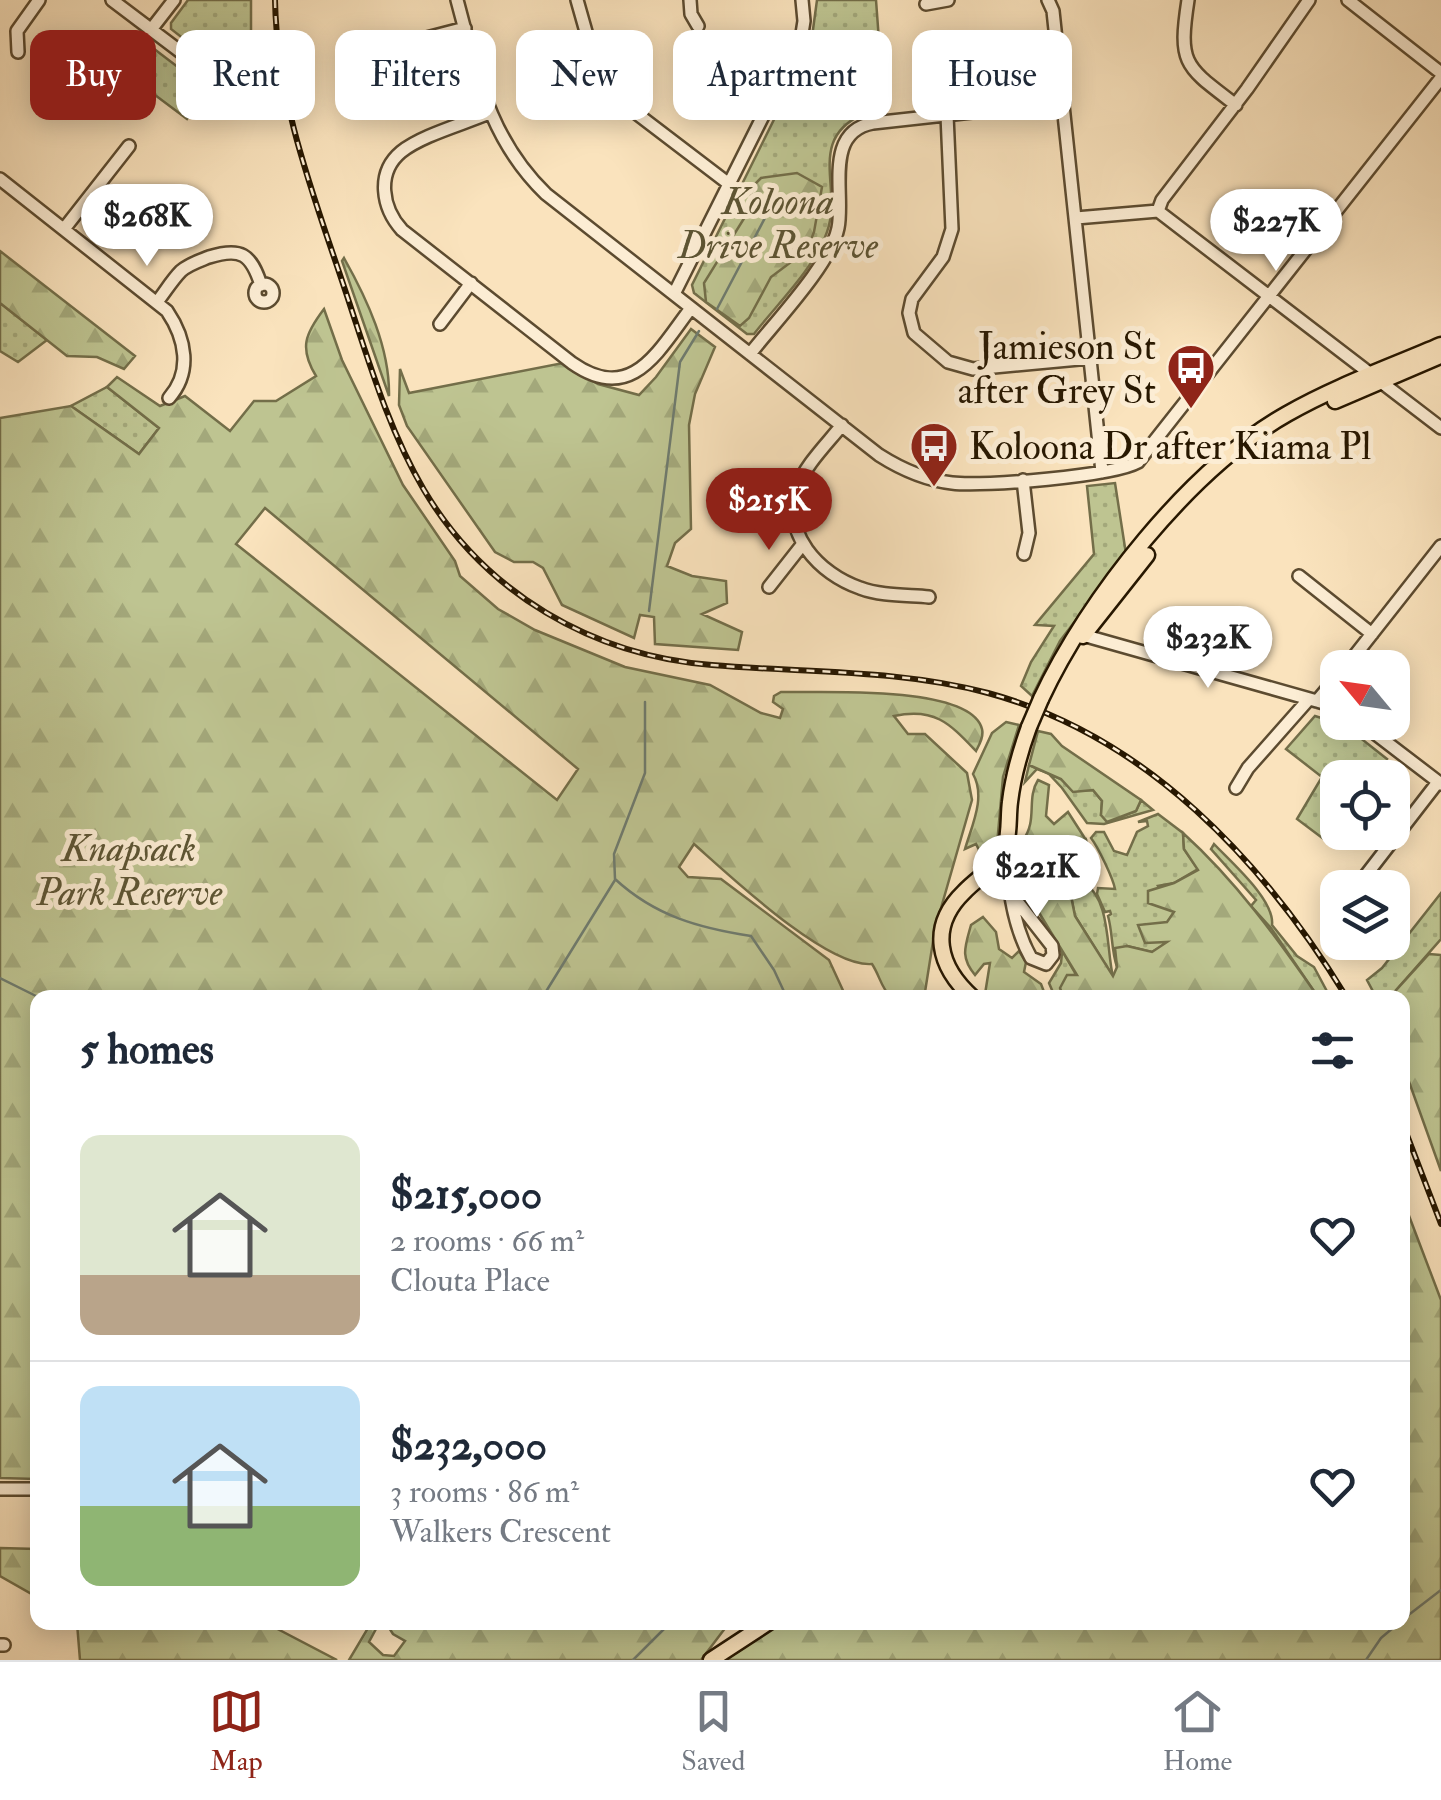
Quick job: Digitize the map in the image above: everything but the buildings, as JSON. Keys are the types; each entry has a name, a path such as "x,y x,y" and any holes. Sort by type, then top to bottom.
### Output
{"main road":[{"path":"1376,378 1441,345"},
{"path":"965,990 944,963 941,930 955,902 999,860 1007,842 1012,785 1041,699 1083,631 1178,504 1228,454 1288,414 1441,356"},
{"path":"711,1660 757,1630"}],"street":[{"path":"18,52 17,32 39,0"},
{"path":"112,0 149,30"},
{"path":"151,30 174,0"},
{"path":"456,30 464,28 457,0"},
{"path":"576,0 598,74 611,94 729,184"},
{"path":"690,0 691,14 698,26"},
{"path":"674,294 800,40 804,21 802,0"},
{"path":"926,4 948,0"},
{"path":"1048,0 1055,30"},
{"path":"1188,0 1182,36 1186,58 1200,78 1236,105"},
{"path":"1158,210 1309,0"},
{"path":"493,120 514,158 546,194 890,462 928,478 965,484 1102,472 1126,468 1145,456 1441,75 1348,0"},
{"path":"750,354 833,245 839,223 840,156 847,138 866,124 912,118"},
{"path":"473,120 402,152 388,170 385,184 386,206 394,222 572,363 601,379 620,378 640,370 691,308"},
{"path":"947,120 952,229 943,257 912,299 909,313 914,333 948,362 973,369 1090,358"},
{"path":"1066,120 1102,472"},
{"path":"64,229 129,146"},
{"path":"0,179 157,302 176,326 184,362 182,382 168,398"},
{"path":"1076,218 1158,210 1441,428"},
{"path":"157,302 182,270 227,252 250,260 261,285"},
{"path":"440,324 471,283"},
{"path":"842,426 798,484 794,514 802,545 833,573 862,589 929,597"},
{"path":"1023,480 1029,533 1024,554"},
{"path":"769,587 802,545"},
{"path":"1359,650 1441,546"},
{"path":"1299,576 1372,634"},
{"path":"1083,631 1320,702"},
{"path":"1236,788 1248,768 1320,693"},
{"path":"1370,870 1439,783 1383,740"},
{"path":"1007,842 1012,895 1017,924 1034,961 1046,964 1053,955 1052,946 1012,895"},
{"path":"0,1489 30,1489"}],"green space":[{"path":"188,0 251,0 251,30 176,33 171,23"},
{"name":"Koloona Drive Reserve","path":"817,0 876,0 878,30 813,30"},
{"path":"156,50 176,66 176,111 156,96"},
{"name":"Koloona Drive Reserve","path":"774,120 854,120 836,137 831,151 831,215 821,246 805,272 754,334 747,334 694,293 692,285"},
{"path":"797,173 822,187 814,232 807,250 771,277 749,318 740,326 706,302 704,283 748,212 752,187 761,178"},
{"path":"0,251 135,356 124,369 97,357 67,356 0,303"},
{"path":"344,258 369,307 381,342 389,396 342,261"},
{"path":"0,303 47,340 18,362 0,351"},
{"name":"Knapsack Park Reserve","path":"324,309 342,360 403,485 455,561 460,576 498,609 535,630 625,667 710,685 761,713 780,718 783,709 773,702 781,692 892,694 951,704 972,715 982,729 976,751 941,720 920,714 894,716 908,734 925,734 967,773 972,800 935,929 925,990 885,990 872,964 853,961 805,936 694,844 679,867 688,877 721,879 829,960 843,990 30,990 30,1479 0,1478 0,418 71,406 139,454 159,428 107,387 117,377 160,406 185,396 230,431 254,401 276,401 316,376 307,357 309,334","holes":["265,508 578,769 557,800 236,544"]},
{"path":"691,329 715,347 695,394 689,425 691,529 675,543 667,566 692,576 726,581 727,603 702,614 742,632 738,650 655,644 654,617 640,615 634,638 562,605 543,568 533,562 514,562 495,552 407,426 399,405 400,369 409,393 563,363 598,384 639,395"},
{"path":"107,387 159,428 139,454 71,406"},
{"path":"1115,483 1126,554 1060,641 1032,696 1021,686 1054,626 1035,625 1094,554 1087,486"},
{"path":"1315,716 1320,718 1320,740 1363,740 1387,759 1320,760 1320,775 1286,749"},
{"path":"1006,722 1019,725 1003,777 996,856 974,876 979,850 976,844 965,849 978,802 973,774 992,733"},
{"path":"1038,731 1051,734 1062,746 1141,800 1136,811 1107,822 1101,815 1102,801 1093,790 1073,792 1061,779 1029,765"},
{"path":"1029,765 1044,771 1037,769 1025,782"},
{"path":"1048,774 1061,779 1073,791 1093,790 1102,801 1101,815 1120,817 1136,811 1141,800 1153,810 1104,824 1087,823"},
{"path":"1038,780 1049,785 1046,816 1054,824 1068,812 1086,840 1076,852 1057,858 1051,880 1033,883 1023,840 1030,825"},
{"path":"1320,780 1320,836 1297,819"},
{"path":"1158,814 1183,833 1184,849 1198,869 1174,883 1158,886 1174,912 1168,922 1170,941 1152,952 1127,946 1117,967 1108,916 1111,914 1105,912 1097,894 1098,888 1115,889 1091,838 1096,832 1104,832 1114,851 1127,855 1137,832 1148,826 1147,821 1138,822"},
{"path":"1183,833 1238,890 1313,990 1061,990 1067,975 1077,975 1035,906 1044,896 1070,891 1075,916 1113,976 1117,967 1115,948 1127,946 1152,952 1167,942 1145,943 1138,925 1167,922 1174,912 1148,903 1148,891 1198,870 1184,849"},
{"path":"1023,840 1028,873 1034,883 1043,883 1057,858 1076,852 1086,840 1092,866 1086,875 1058,887 1083,882 1099,900 1113,977 1075,916 1070,891 1036,906 1077,976 1069,990 1052,990 1049,983 1061,963 1062,953 1029,895"},
{"path":"1214,844 1259,893 1267,904 1272,925 1297,956 1314,967 1326,990 1313,990 1251,906 1256,900 1211,849"},
{"path":"1441,893 1441,939 1396,990 1372,990 1367,980 1388,960 1410,960 1410,932"},
{"path":"983,917 996,932 999,949 1012,958 1019,951 1026,962 1024,972 1043,990 986,990 990,963 975,975 967,963 965,952 971,925"},
{"path":"1429,954 1441,955 1441,1171 1410,1085 1410,990 1396,990"},
{"path":"1410,1218 1441,1300 1441,1660 725,1660 770,1630 1410,1630"},
{"path":"0,1548 30,1549 30,1593 0,1576"},
{"path":"78,1630 279,1630 337,1660 80,1660"},
{"path":"367,1630 375,1630 369,1642 383,1655 394,1656 405,1641 390,1630 724,1630 701,1660 349,1660"}],"waterway":[{"path":"717,309 776,197"},
{"path":"649,611 680,362 699,331"},
{"path":"645,702 645,773 614,854 615,879 662,911 713,929 751,936 783,990"},
{"path":"547,990 615,880"},
{"path":"0,978 30,993"},
{"path":"1410,1614 1441,1590"},
{"path":"633,1660 663,1630"},
{"path":"1366,1660 1390,1630"}],"railway":[{"path":"275,0 277,40 291,118 374,378 401,447 424,490 478,560 546,613 625,648 712,665 886,676 954,685 1046,713 1100,740 1150,773 1196,811 1278,899 1342,990"},
{"path":"1410,1143 1441,1224"}],"place":[{"name":"Jamieson St after Grey St","path":"1191,410"},
{"name":"Koloona Dr after Kiama Pl","path":"934,488"}]}
